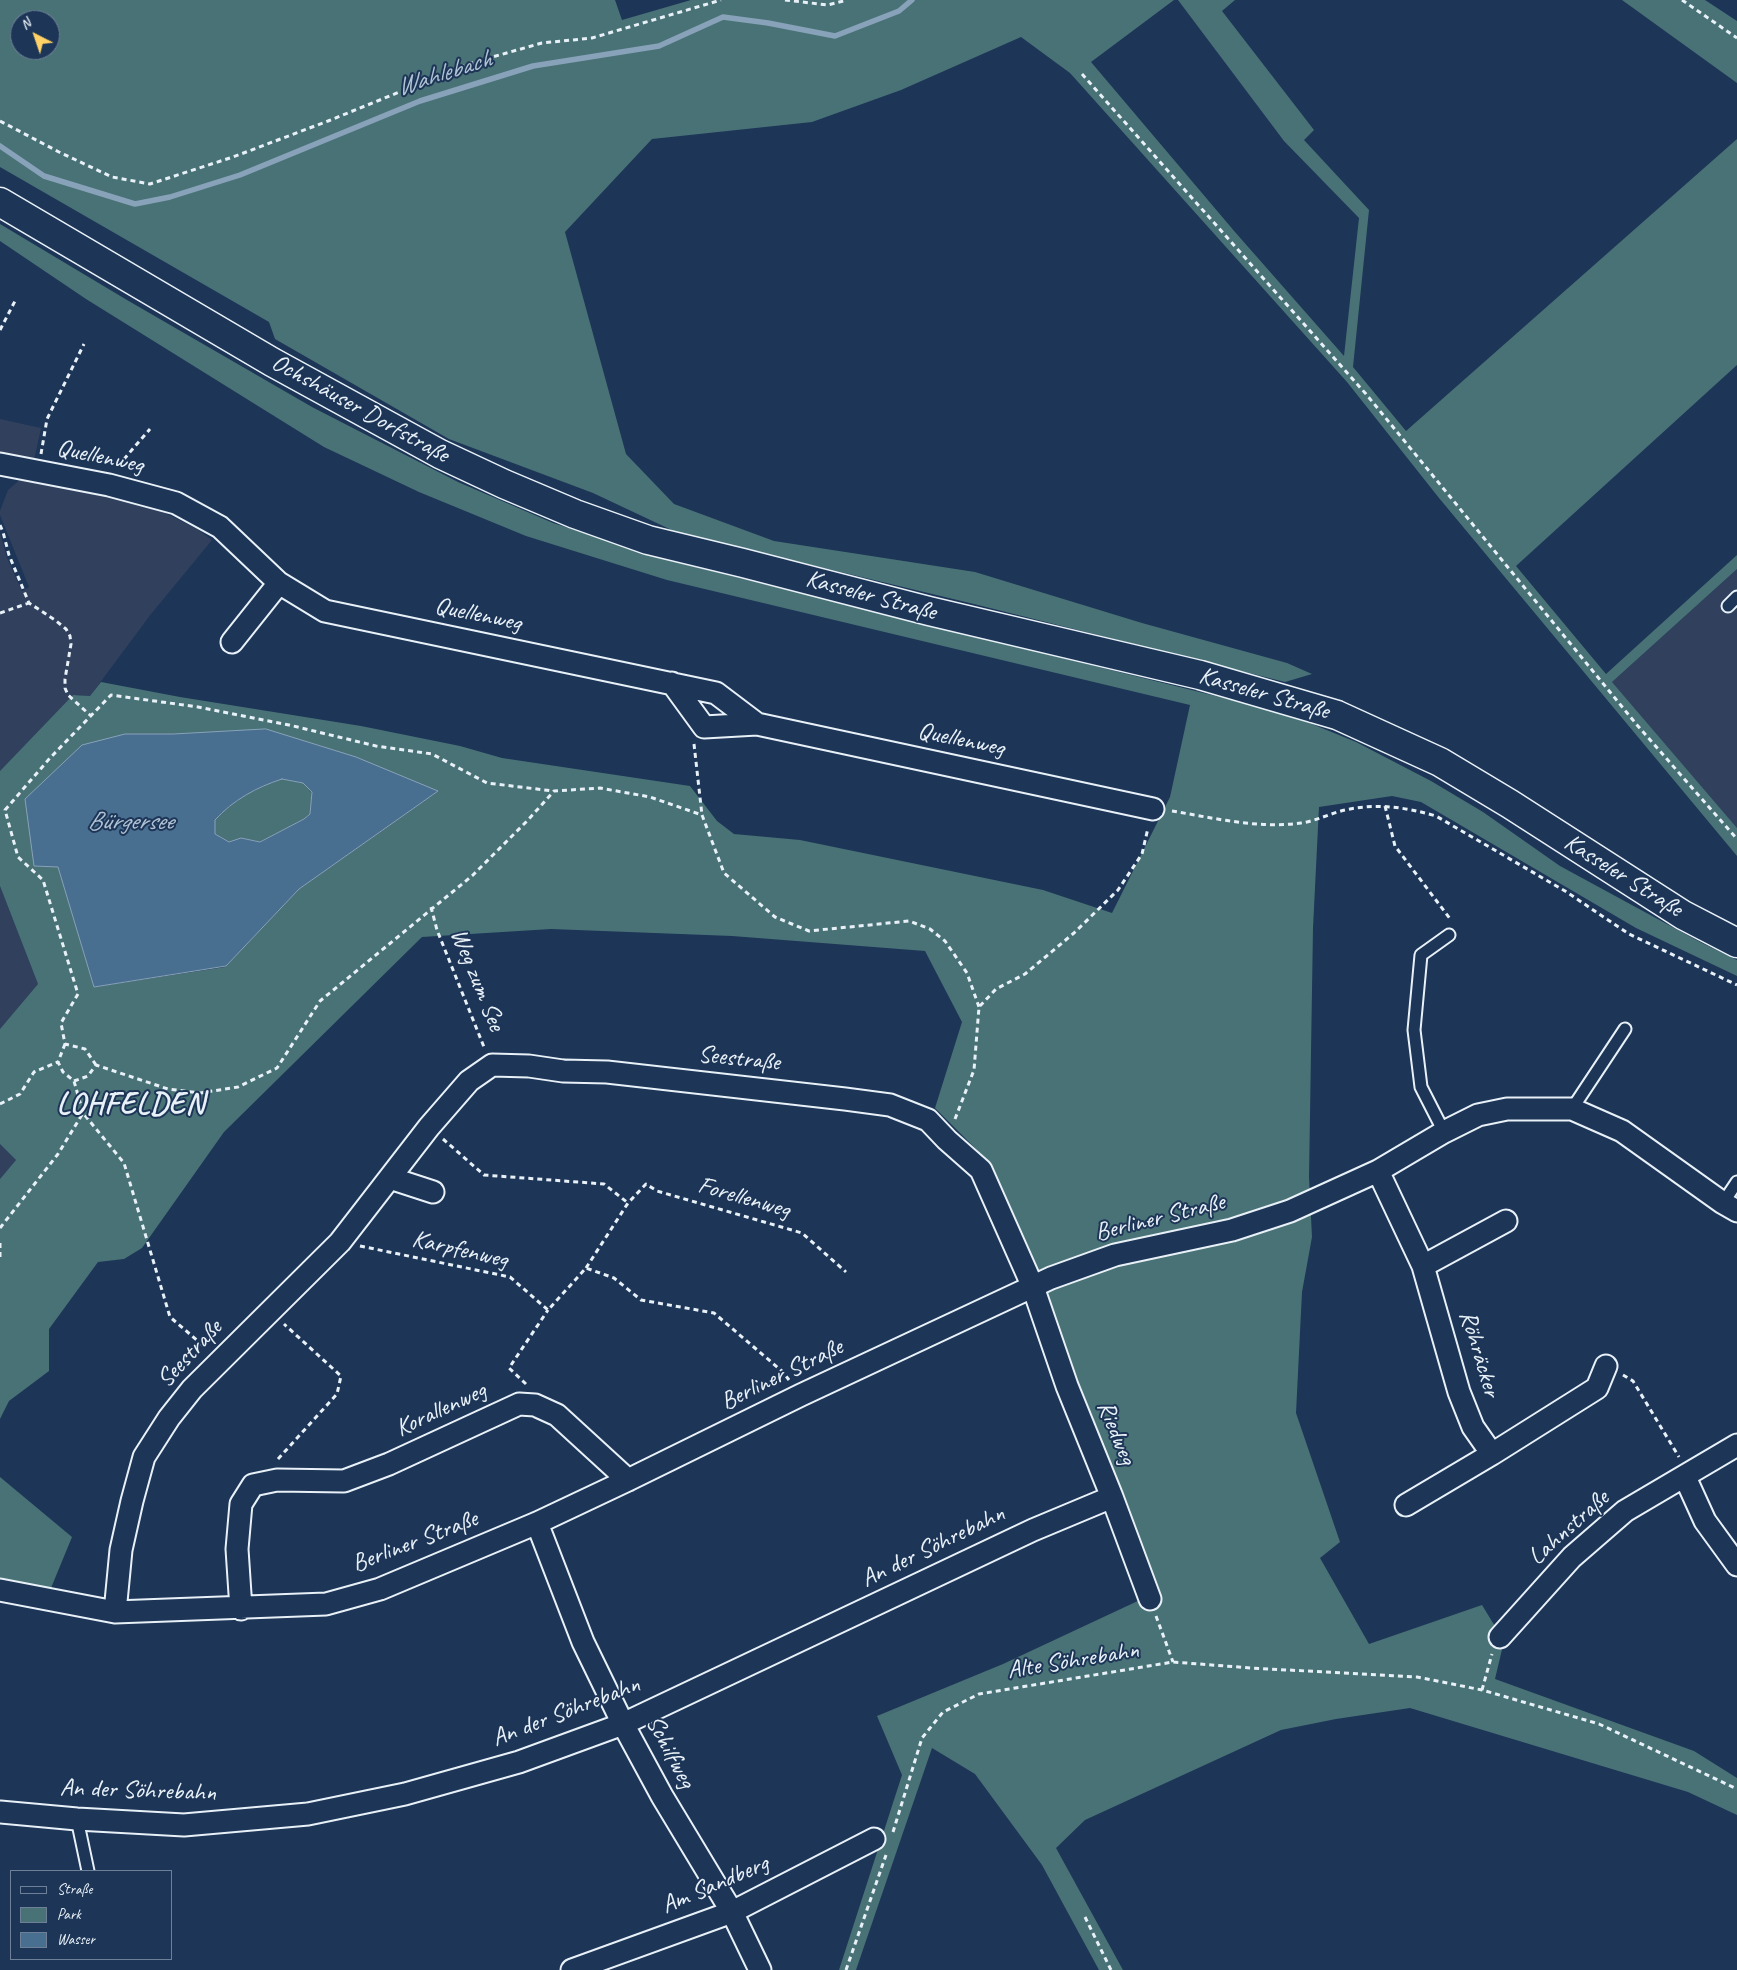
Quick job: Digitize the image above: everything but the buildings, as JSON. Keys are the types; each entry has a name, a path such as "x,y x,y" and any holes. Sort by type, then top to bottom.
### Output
{"main road":[{"name":"Ochshäuser Dorfstraße","path":"0,202 272,362 440,454 575,514 648,540 743,562"},
{"name":"Kasseler Straße","path":"743,562 929,612 1200,675 1338,715 1440,762 1510,804 1683,915 1737,943"}],"street":[{"name":"Quellenweg","path":"0,464 109,485 176,503 220,527 279,583 325,611 716,693 757,724"},
{"path":"232,642 279,583"},
{"name":"Quellenweg","path":"672,684 704,727 757,724 1153,809"},
{"name":"Seestraße","path":"115,1612 121,1550 144,1457 175,1410 220,1360 340,1242 429,1127 469,1081 492,1066 529,1066 563,1071 607,1072 890,1105 928,1120 947,1140 981,1170 1033,1287"},
{"name":"Berliner Straße","path":"0,1590 115,1612 242,1609 326,1604 380,1589 537,1523 801,1395 1051,1278 1115,1255 1232,1230 1290,1211 1378,1170 1478,1115 1507,1109 1572,1108 1622,1131 1730,1207"},
{"name":"Röhräcker","path":"1378,1170 1423,1266 1459,1392 1473,1427 1492,1454"},
{"path":"390,1178 433,1192"},
{"path":"1423,1266 1506,1221"},
{"name":"Riedweg","path":"1033,1287 1067,1386 1112,1497 1150,1599"},
{"path":"1406,1505 1597,1388 1606,1366"},
{"name":"Korallenweg","path":"242,1609 238,1549 241,1504 253,1485 277,1480 344,1481 389,1464 519,1404 535,1404"},
{"path":"535,1404 557,1415 628,1480"},
{"name":"Lahnstraße","path":"1500,1637 1572,1557 1625,1511 1737,1445"},
{"path":"1685,1477 1705,1521 1737,1565"},
{"name":"An der Söhrebahn","path":"0,1812 77,1820 184,1825 308,1814 405,1794 519,1762 623,1724 1033,1530 1112,1497"},
{"name":"Schilfweg","path":"537,1523 583,1642 623,1724 662,1796 732,1912 760,1970"},
{"name":"Am Sandberg","path":"572,1970 732,1912 884,1840"}],"lane":[{"path":"1728,606 1737,597"},
{"path":"1444,1132 1421,1087 1414,1030 1421,955 1448,935"},
{"path":"1572,1108 1626,1030"},
{"name":"Berliner Straße","path":"1730,1207 1737,1182"},
{"path":"77,1820 88,1870"}],"path":[{"path":"0,121 112,178 150,184 250,150 471,63 542,43 592,38 721,0"},
{"path":"784,0 828,5 847,0"},
{"path":"1682,0 1737,38"},
{"path":"1082,74 1366,394 1636,725 1737,839"},
{"path":"0,330 15,301"},
{"path":"37,472 47,419 84,344"},
{"path":"109,485 116,469 150,429"},
{"path":"0,525 4,532 9,555 30,603 66,629 70,636 71,644 65,679 66,688 68,695 91,716"},
{"path":"0,613 30,603"},
{"path":"0,1104 20,1094 34,1072 58,1062 65,1044 61,1023 78,994 43,880 18,857 5,810 50,758 111,695 198,707 289,725 376,746 432,754 488,783 554,791 600,788 650,797 702,816"},
{"path":"694,713 692,733 702,816 724,873 775,917 809,931 909,921 930,929 945,941 967,973 979,1007 974,1070 947,1140"},
{"path":"65,1044 85,1049 96,1065 168,1089 200,1093 238,1087 277,1068 320,1001 431,907 473,875 554,791"},
{"path":"979,1007 996,989 1025,974 1074,933 1118,890 1142,854 1153,809 1258,824 1302,823 1345,810 1385,806 1412,809 1436,816 1565,891 1629,934 1737,984"},
{"path":"1385,806 1396,846 1451,920 1448,935"},
{"name":"Weg zum See","path":"431,907 437,930 492,1066"},
{"path":"58,1062 63,1072 74,1081 83,1113 124,1163 170,1317 220,1360"},
{"path":"74,1081 88,1076 96,1065"},
{"path":"0,1228 58,1154 83,1113"},
{"path":"429,1127 484,1175 604,1184 628,1202"},
{"name":"Forellenweg","path":"586,1268 628,1202 646,1184 657,1191 802,1233 846,1272"},
{"path":"0,1242 0,1258"},
{"name":"Karpfenweg","path":"340,1242 510,1277 548,1310"},
{"path":"535,1404 533,1392 509,1368 548,1310 586,1268 614,1278 641,1300 714,1313 783,1372 801,1395"},
{"path":"270,1311 341,1376 337,1394 277,1460"},
{"path":"1606,1366 1633,1381 1680,1458 1685,1477"},
{"path":"1150,1599 1173,1662"},
{"path":"1482,1690 1495,1643 1500,1637"},
{"name":"Alte Söhrebahn","path":"846,1970 884,1840 922,1738 943,1712 979,1694 1173,1662 1417,1677 1482,1690 1599,1724 1737,1789"},
{"path":"1085,1917 1111,1970"}],"shaded area":[{"path":"0,419 41,428 34,460 0,453"},
{"path":"23,477 155,508 197,529 212,540 151,614 90,696 73,695 0,771 0,533 7,558 22,591 29,587 0,511 8,490"},
{"path":"1737,569 1737,828 1612,682"},
{"path":"0,886 38,984 0,1029"},
{"path":"0,1144 16,1160 0,1179"}],"green space":[{"path":"0,0 615,0 622,20 691,0 1174,0 1091,62 1235,232 1344,356 1359,218 1284,141 1178,0 1235,0 1222,11 1314,130 1304,140 1369,210 1353,367 1406,431 1737,139 1737,365 1516,566 1606,674 1737,555 1737,569 1612,682 1737,828 1737,856 1439,498 1347,382 1070,73 1021,37 901,90 812,122 652,139 565,232 626,454 674,504 774,541 975,572 1142,623 1287,663 1312,674 1285,682 974,604 678,533 593,493 449,439 275,339 269,322 0,167"},
{"path":"1622,0 1705,0 1737,21 1737,83"},
{"path":"0,224 312,407 458,482 553,523 671,561 1256,706 1312,724 1356,742 1431,781 1483,812 1560,866 1737,960 1737,976 1636,928 1421,802 1392,796 1319,807 1313,928 1309,1177 1312,1237 1302,1292 1296,1413 1340,1542 1320,1558 1369,1644 1482,1605 1504,1641 1495,1679 1694,1751 1737,1778 1737,1815 1688,1792 1410,1708 1336,1719 1281,1730 1085,1820 1056,1848 1123,1970 1099,1970 1042,1865 975,1774 932,1748 856,1970 839,1970 902,1775 877,1716 1003,1664 1157,1592 1057,1338 1030,1259 978,1151 935,1108 962,1022 925,951 732,936 551,929 422,937 224,1132 142,1248 124,1259 98,1262 49,1329 49,1371 9,1401 0,1419 0,1179 16,1160 0,1144 0,1029 38,984 0,886 0,771 73,695 90,696 101,682 180,697 361,726 460,746 502,758 690,786 717,821 734,834 800,840 1043,890 1112,913 1170,797 1190,705 667,580 526,536 419,492 324,447 86,299 0,241","holes":["125,734 173,734 438,791 299,889 225,967 94,987 58,866"]},
{"path":"282,779 303,783 312,793 310,814 304,819 260,842 241,838 229,842 215,834 215,820 229,806 254,790"},
{"path":"0,1477 72,1537 51,1588 0,1578"}],"water":[{"name":"Bürgersee","path":"266,729 356,757 438,791 299,889 226,966 94,987 58,867 34,866 25,799 82,745 125,734 173,734","holes":["282,779 303,783 312,792 310,814 304,819 260,842 241,838 229,842 215,834 215,820 246,795"]}],"waterway":[{"name":"Wahlebach","path":"0,146 44,176 135,204 170,197 240,175 420,101 533,66 659,46 723,17 768,23 835,36 899,11 912,0"}],"district":[{"name":"LOHFELDEN","path":"131,1105"}]}
